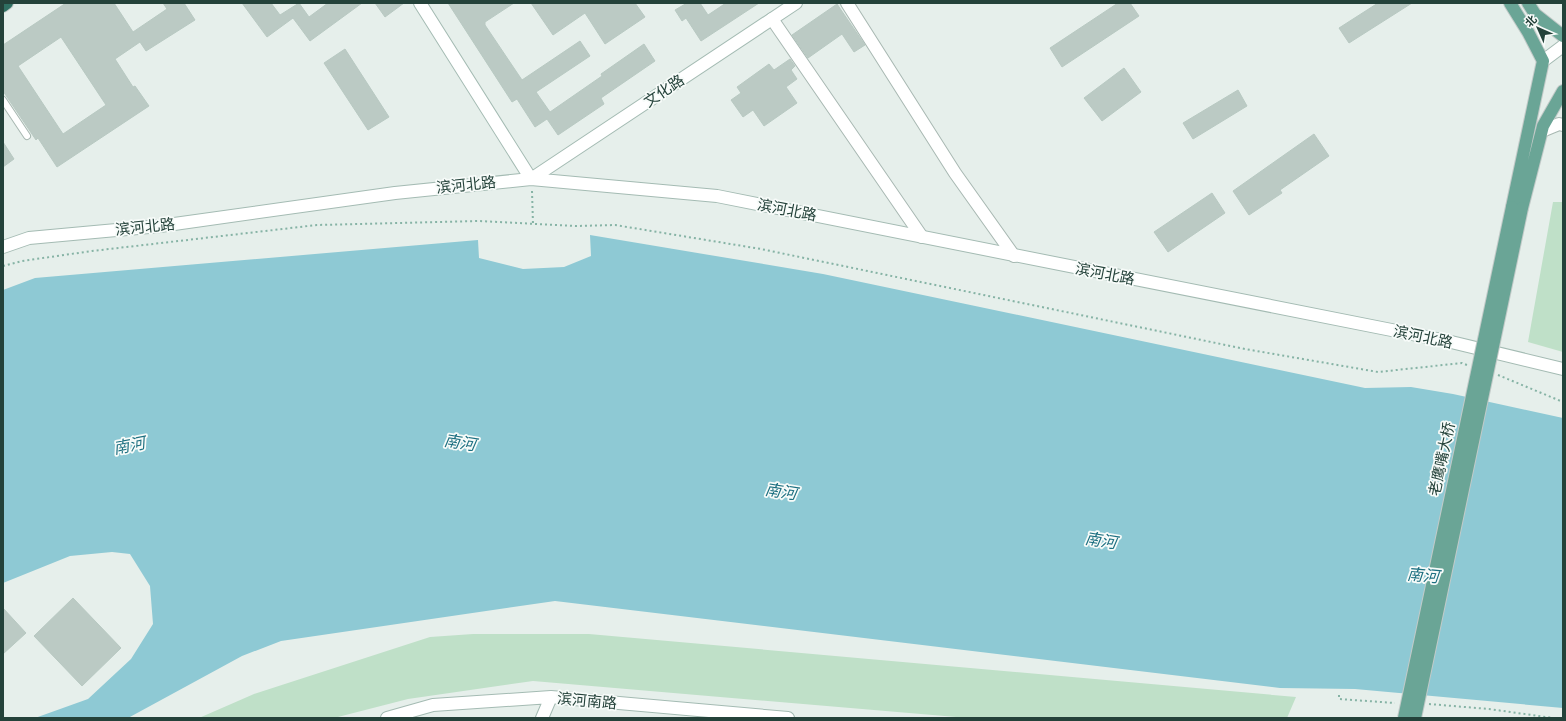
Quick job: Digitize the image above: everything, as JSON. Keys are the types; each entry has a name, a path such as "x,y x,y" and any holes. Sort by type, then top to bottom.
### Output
{"highway":[{"path":"3,6 7,3"}],"main road":[{"path":"1510,3 1528,32 1543,61 1517,207"},
{"path":"1528,3 1535,14 1563,36"},
{"path":"1517,207 1542,131 1563,91"},
{"name":"老鹰嘴大桥","path":"1404,718 1517,207"},
{"name":"老鹰嘴大桥","path":"1415,718 1517,207"}],"street":[{"path":"420,3 531,179"},
{"name":"文化路","path":"531,179 796,3"},
{"path":"847,3 955,173 1014,256"},
{"path":"772,19 922,237"},
{"path":"1543,61 1563,46"},
{"path":"1542,131 1563,125"},
{"name":"滨河北路","path":"3,246 29,238 160,226 396,192 531,179 717,196 1447,341 1563,369"},
{"path":"542,718 551,698"},
{"name":"滨河南路","path":"387,718 433,705 551,698 788,718"}],"lane":[{"path":"3,100 27,136"}],"path":[{"path":"531,179 533,224"},
{"path":"3,266 22,261 84,252 317,225 479,221 576,226 615,225 761,249 1245,349 1378,372 1462,364 1468,366"},
{"path":"1496,374 1509,378 1563,402"},
{"path":"1339,695 1339,699 1398,703"},
{"path":"1422,704 1490,709 1553,718"}],"green space":[{"path":"1553,202 1563,202 1563,352 1528,342"},
{"path":"473,634 589,634 1296,697 1287,718 968,718 533,681 408,699 334,718 199,718 254,694 430,637"}],"water":[{"name":"南河","path":"590,235 823,274 1365,388 1411,387 1453,394 1563,418 1563,708 1355,689 1280,688 555,601 281,641 242,656 128,718 35,718 88,699 131,659 153,624 150,586 130,554 112,552 70,556 3,583 3,290 35,278 478,240 479,258 523,269 564,267 591,256"}],"building":[{"path":"66,3 114,3 133,32 167,9 163,3 184,3 195,20 146,51 140,42 115,59 133,87 135,86 149,106 57,167 38,138 36,140 3,91 3,45","holes":["61,37 106,105 63,134 18,66"]},
{"path":"242,3 271,3 280,15 299,3 309,17 328,3 362,3 310,41 293,18 267,37"},
{"path":"375,3 404,3 385,17"},
{"path":"448,3 514,3 485,22 485,25 522,80 580,41 590,56 536,92 550,112 602,76 601,74 644,44 655,61 601,98 604,104 558,135 547,119 535,127 517,99 512,102"},
{"path":"531,3 635,3 645,17 605,44 585,13 553,35"},
{"path":"687,3 700,3 708,15 726,3 759,3 701,41 686,18 682,21 675,10"},
{"path":"1118,3 1130,3 1139,16 1062,67 1050,48"},
{"path":"1378,3 1412,3 1349,43 1339,28"},
{"path":"837,4 865,45 854,52 842,34 808,58 792,35"},
{"path":"345,49 389,117 368,130 324,63"},
{"path":"790,59 795,66 791,70 797,79 786,87 797,103 764,126 753,110 743,117 731,100 741,93 737,87 769,64 774,70"},
{"path":"1124,68 1141,92 1102,121 1084,98"},
{"path":"1238,90 1247,106 1193,139 1183,123"},
{"path":"1314,134 1329,156 1280,190 1282,193 1249,215 1233,191"},
{"path":"3,142 14,159 3,167"},
{"path":"1212,193 1225,213 1168,252 1154,232"},
{"path":"73,598 121,648 82,686 34,636"},
{"path":"3,608 26,633 3,654"}]}
